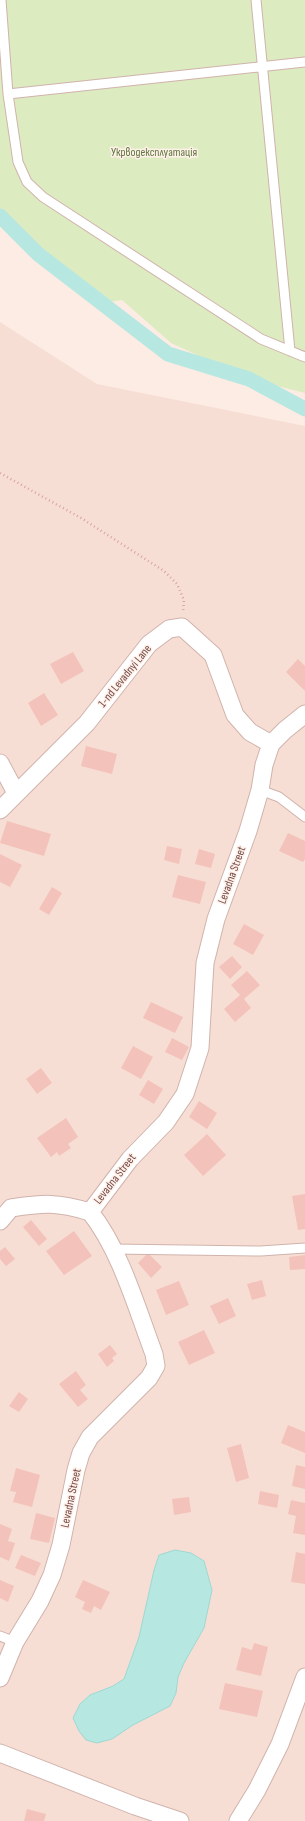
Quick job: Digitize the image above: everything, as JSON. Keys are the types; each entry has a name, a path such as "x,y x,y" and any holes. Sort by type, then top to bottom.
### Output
{"street":[{"path":"182,626 213,655 235,715 250,732 271,744"},
{"name":"1-nd Levadnyi Lane","path":"0,810 87,723 150,644 169,629 182,626"},
{"name":"Levadna Street","path":"0,1678 8,1639 40,1601 52,1575 61,1545 76,1470 81,1453 90,1437 149,1378 156,1366 154,1354 113,1249 100,1224 90,1212 130,1159 166,1122 185,1094 200,1048 205,963 216,919 248,831 260,790 264,765 271,744 285,730 305,714"},
{"path":"0,763 16,793"},
{"path":"4,1210 45,1203 70,1205 90,1212"},
{"path":"238,1821 257,1790 280,1744 305,1677"},
{"path":"0,1753 135,1806 180,1821"}],"lane":[{"path":"1,0 8,94 18,162 27,182 43,197 261,339 305,357"},
{"path":"256,0 290,351"},
{"path":"8,94 305,62"},
{"path":"260,790 279,797 305,818"},
{"path":"113,1249 262,1251 305,1248"}],"path":[{"path":"0,473 81,518 164,571 177,584 184,600 182,626"}],"shaded area":[{"path":"0,322 97,384 305,426 305,1821 0,1821"}],"green space":[{"name":"Укрводексплуатація","path":"0,0 305,0 305,393 249,379 171,343 122,300 104,303 38,254 0,216"}],"water":[{"path":"175,1550 191,1553 204,1561 212,1590 204,1628 184,1663 178,1677 176,1693 170,1706 133,1725 112,1739 97,1743 86,1740 79,1731 73,1718 80,1704 90,1695 113,1686 124,1679 139,1637 154,1570 159,1555"}],"building":[{"path":"73,652 84,671 61,684 50,664"},
{"path":"298,659 305,666 305,691 286,672"},
{"path":"44,693 58,715 41,726 28,703"},
{"path":"86,746 117,754 112,774 81,766"},
{"path":"7,821 51,834 44,856 0,843"},
{"path":"288,833 305,841 305,859 303,862 279,851"},
{"path":"167,846 182,849 179,864 164,860"},
{"path":"199,849 215,854 211,868 195,864"},
{"path":"0,854 22,865 10,887 0,882"},
{"path":"178,875 206,882 200,904 172,897"},
{"path":"52,887 62,893 49,915 39,909"},
{"path":"244,924 264,935 253,955 233,944"},
{"path":"232,956 242,967 230,979 219,967"},
{"path":"247,971 260,985 244,999 251,1008 235,1022 224,1009 240,995 231,985"},
{"path":"151,1002 183,1017 175,1033 143,1018"},
{"path":"172,1038 189,1047 182,1060 165,1052"},
{"path":"133,1046 153,1057 141,1079 121,1068"},
{"path":"41,1068 52,1083 37,1094 26,1079"},
{"path":"148,1080 163,1089 154,1104 139,1095"},
{"path":"199,1101 217,1113 207,1129 189,1117"},
{"path":"66,1118 78,1137 68,1144 71,1148 59,1156 57,1152 51,1157 37,1138"},
{"path":"207,1134 226,1155 203,1176 184,1155"},
{"path":"305,1194 305,1229 298,1230 292,1196"},
{"path":"31,1220 47,1239 39,1246 23,1227"},
{"path":"74,1231 92,1256 64,1275 46,1251"},
{"path":"5,1247 15,1259 6,1266 0,1259 0,1251"},
{"path":"148,1253 162,1267 151,1278 138,1263"},
{"path":"305,1255 305,1269 290,1270 289,1257"},
{"path":"262,1280 266,1296 252,1300 247,1284"},
{"path":"179,1281 189,1305 166,1315 156,1290"},
{"path":"228,1298 236,1316 219,1324 210,1306"},
{"path":"204,1330 215,1353 189,1365 178,1342"},
{"path":"110,1345 117,1354 112,1358 114,1361 107,1367 98,1354"},
{"path":"76,1371 86,1385 80,1390 88,1399 78,1407 59,1384"},
{"path":"19,1392 28,1399 19,1412 9,1406"},
{"path":"288,1425 305,1432 305,1453 281,1443"},
{"path":"241,1444 249,1478 236,1482 227,1448"},
{"path":"296,1465 305,1467 305,1489 292,1486"},
{"path":"16,1468 40,1475 32,1507 13,1502 16,1492 10,1491"},
{"path":"260,1491 279,1495 277,1508 258,1504"},
{"path":"189,1497 191,1512 174,1515 172,1499"},
{"path":"291,1500 305,1503 305,1535 293,1533 296,1516 288,1514"},
{"path":"36,1513 55,1518 49,1543 30,1539"},
{"path":"0,1524 12,1529 8,1541 15,1543 9,1561 0,1557"},
{"path":"296,1552 305,1554 305,1584 291,1582"},
{"path":"21,1555 41,1563 35,1576 15,1568"},
{"path":"0,1580 14,1586 8,1602 0,1598"},
{"path":"83,1580 110,1592 101,1610 94,1606 91,1613 82,1609 85,1602 75,1597"},
{"path":"254,1643 268,1647 261,1676 236,1670 242,1647 252,1650"},
{"path":"225,1683 263,1691 257,1717 219,1709"},
{"path":"27,1809 46,1814 44,1821 24,1821"}],"waterway":[{"path":"0,216 38,254 168,354 249,379 305,409"}]}
